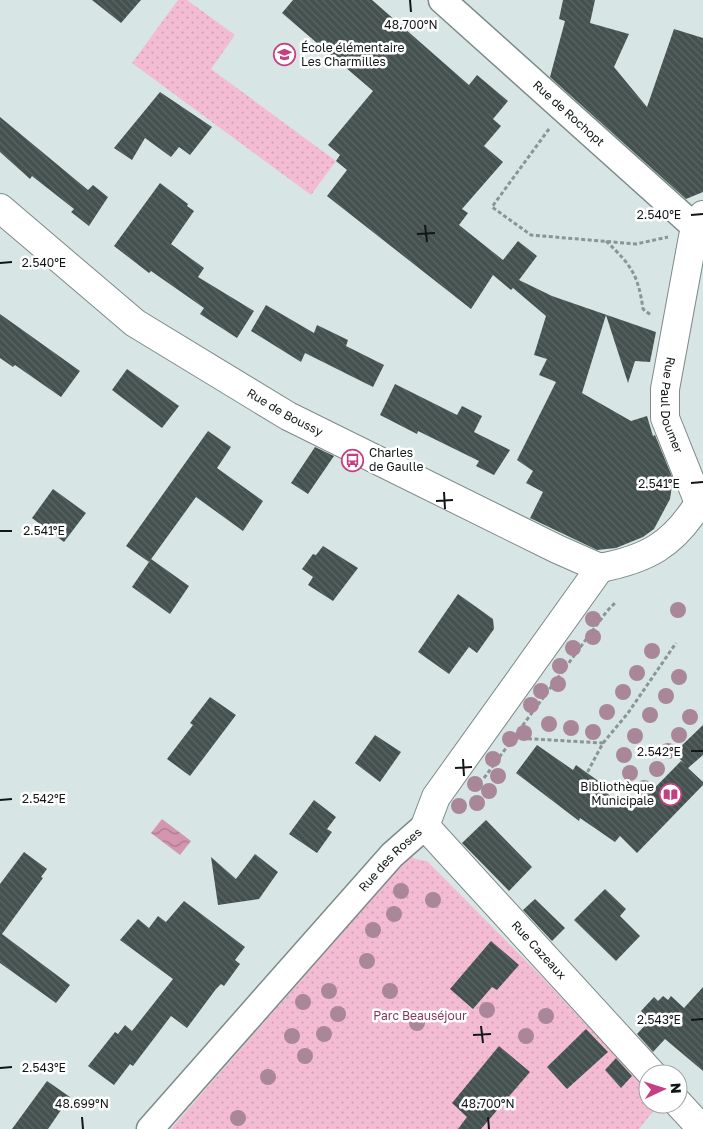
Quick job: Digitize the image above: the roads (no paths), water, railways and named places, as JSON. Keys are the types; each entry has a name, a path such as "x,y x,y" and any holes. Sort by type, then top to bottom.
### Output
{"street":[{"name":"Rue de Rochopt","path":"442,0 697,228"},
{"name":"Rue de Boussy","path":"0,208 135,324 288,416 557,549 600,568"},
{"name":"Rue Paul Doumer","path":"600,568 631,562 653,552 688,520 701,505 665,418 665,390 676,326 697,228"},
{"name":"Rue des Roses","path":"150,1129 392,855 425,826 436,797 600,568"},
{"name":"Rue Cazeaux","path":"425,826 643,1064"},
{"path":"688,1113 702,1129"}],"water":[{"path":"162,819 191,841 180,855 151,833"}],"place":[{"name":"École élémentaire Les Charmilles","path":"285,55"},
{"name":"Charles de Gaulle","path":"353,460"},
{"name":"Bibliothèque Municipale","path":"670,794"}],"park label":[{"name":"Parc Beauséjour","path":"420,1016"}]}
